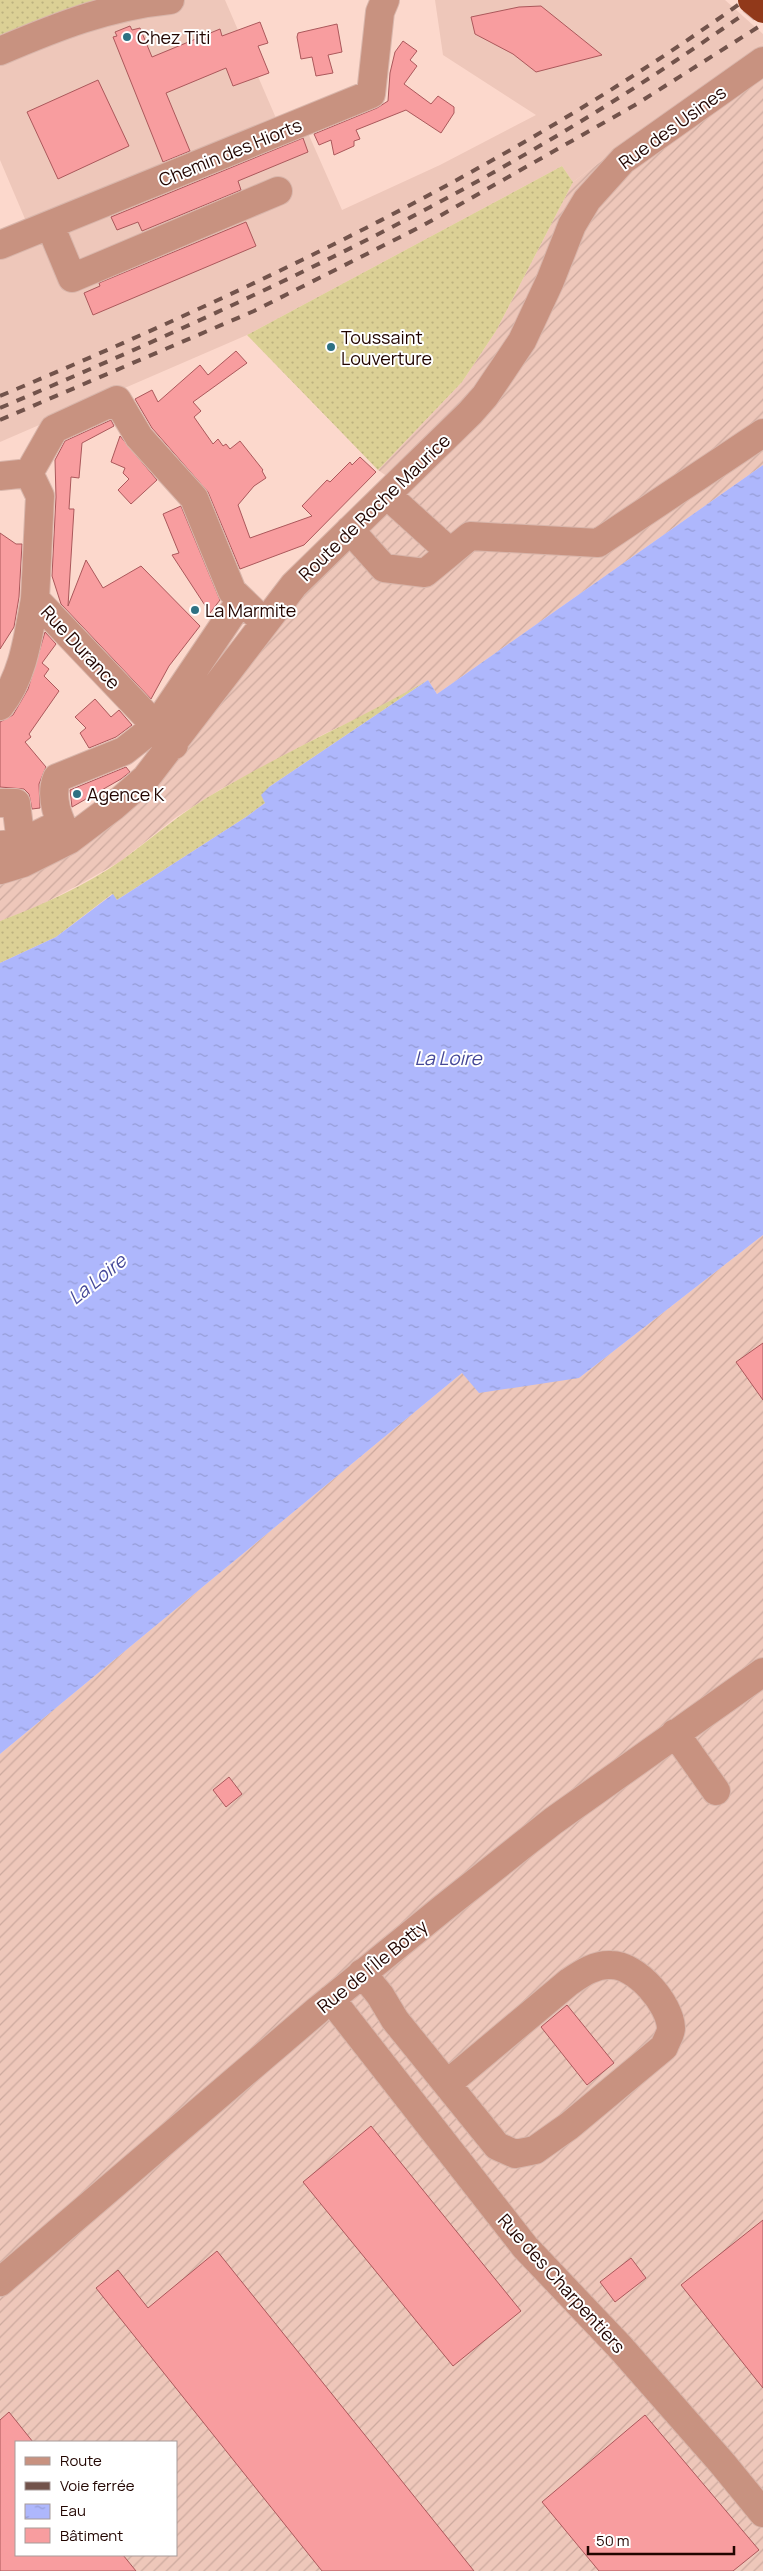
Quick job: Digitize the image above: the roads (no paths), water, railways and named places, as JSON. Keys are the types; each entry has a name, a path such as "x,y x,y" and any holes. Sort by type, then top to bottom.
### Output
{"highway":[{"path":"752,0 763,9"}],"street":[{"path":"0,51 124,3 170,0"},
{"name":"Chemin des Hiorts","path":"0,245 371,94 380,12 384,0"},
{"name":"Rue des Usines","path":"587,200 623,160 763,61"},
{"path":"50,225 72,278 278,191"},
{"name":"Route de Roche Maurice","path":"0,870 37,857 65,832 114,806 146,778 165,736 294,585 387,496 485,396 522,341 550,281 572,225 587,200"},
{"path":"0,476 29,473 54,429 118,400 139,437 194,498 232,591 264,622"},
{"path":"350,530 384,568 425,573 470,536 598,543 763,432"},
{"name":"Rue Durance","path":"29,473 40,496 35,599 165,736"},
{"path":"387,496 450,552"},
{"path":"0,706 12,690 25,654 35,599"},
{"path":"65,832 52,791 57,778 165,736 241,600"},
{"path":"0,803 16,803 11,844"},
{"name":"Route de Roche Maurice","path":"11,844 65,832"},
{"name":"Rue de l'Île Botty","path":"0,2282 362,1973 553,1821 763,1672"},
{"path":"675,1733 716,1791"},
{"path":"362,1973 395,2020 497,2146 515,2154 536,2150 569,2126 664,2046 671,2030 666,2011 651,1988 630,1969 611,1964 589,1970 569,1982 447,2084"},
{"name":"Rue des Charpentiers","path":"331,1999 525,2247 620,2347 722,2463 763,2513"}],"water":[{"name":"La Loire","path":"763,465 763,1235 579,1378 479,1393 462,1373 0,1754 0,963 56,937 113,894 117,900 246,817 265,803 261,795 269,787 428,680 437,694"}],"railway":[{"path":"0,396 193,311 383,219 476,169 568,116 658,60 745,0"},
{"path":"0,408 153,342 228,307 304,271 452,195 524,155 617,99 763,1"},
{"path":"0,420 254,311 422,226 635,105 763,24"}],"place":[{"name":"Chez Titi","path":"127,37"},
{"name":"Toussaint Louverture","path":"331,347"},
{"name":"La Marmite","path":"195,610"},
{"name":"Agence K","path":"77,794"}]}
